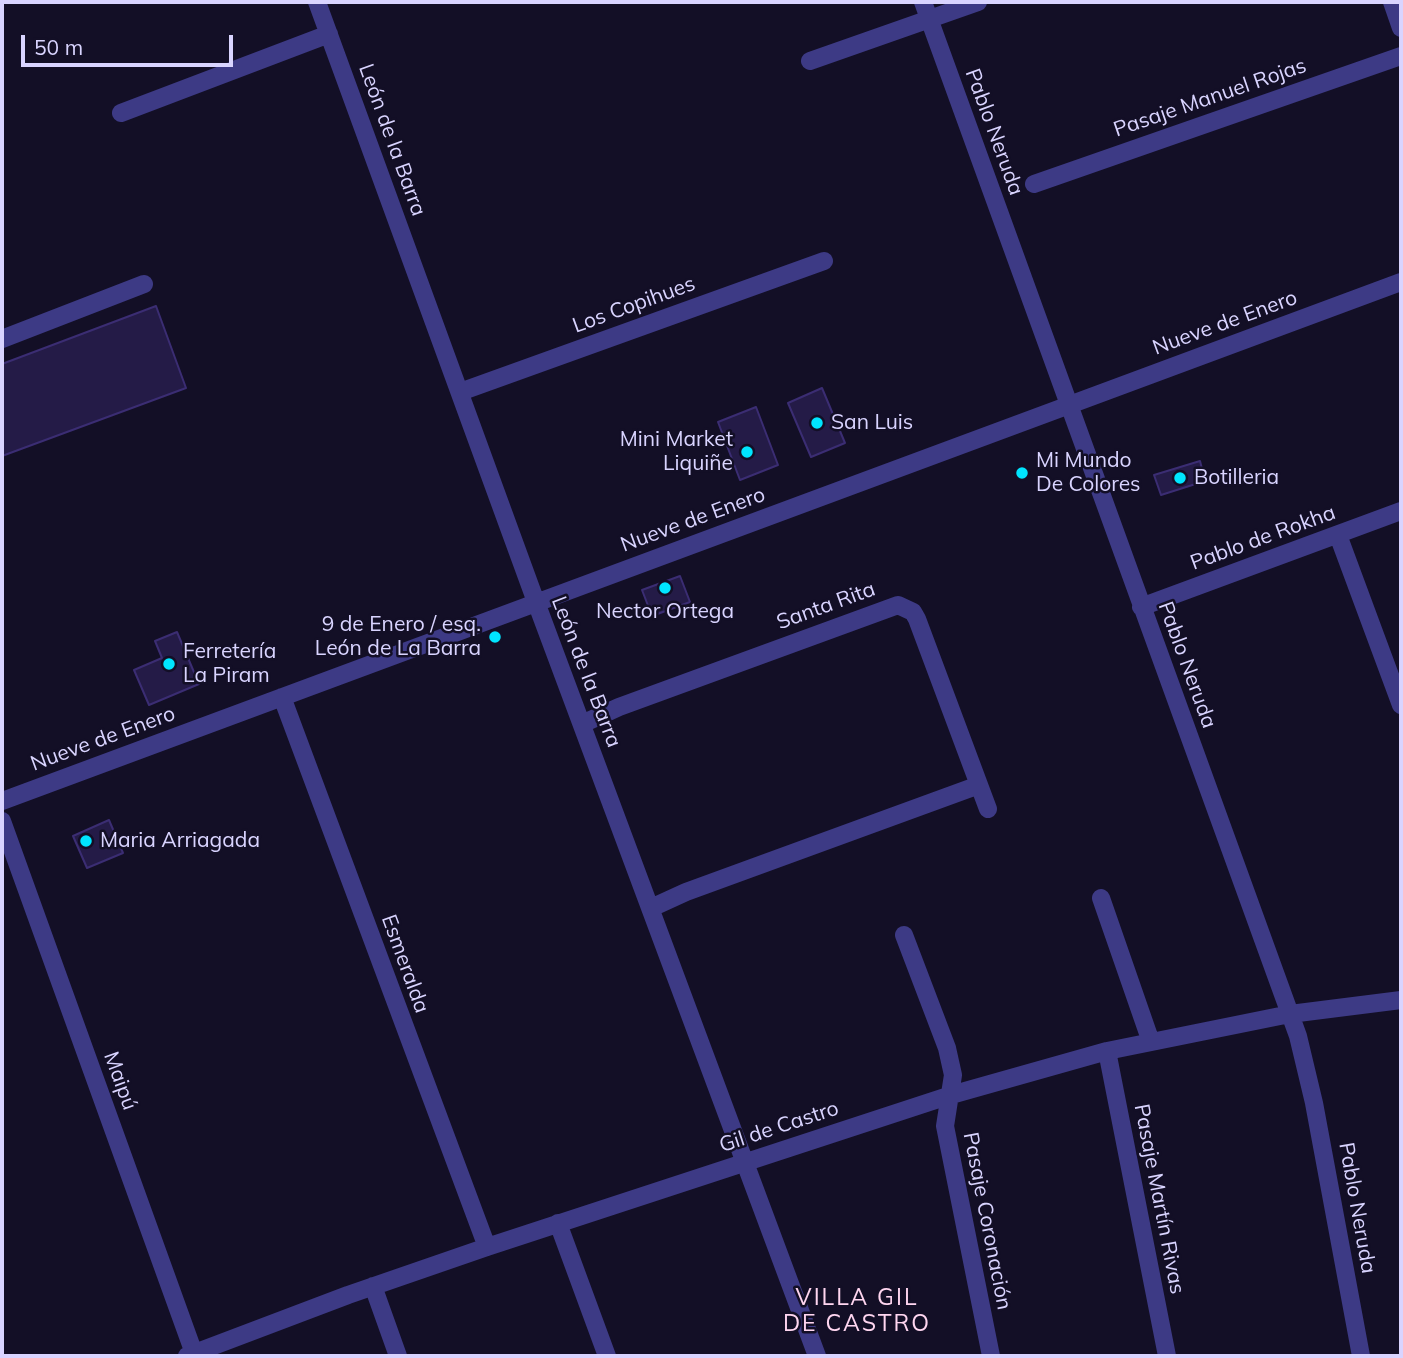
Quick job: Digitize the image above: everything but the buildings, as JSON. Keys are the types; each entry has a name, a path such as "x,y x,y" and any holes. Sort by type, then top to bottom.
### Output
{"street":[{"name":"León de la Barra","path":"317,2 536,602 747,1162 817,1356"},
{"name":"Pablo Neruda","path":"923,2 1303,1052 1361,1356"},
{"path":"810,61 978,2"},
{"path":"1392,2 1401,28"},
{"path":"121,113 329,34"},
{"name":"Pasaje Manuel Rojas","path":"1034,184 1401,55"},
{"name":"Los Copihues","path":"460,393 824,261"},
{"name":"Nueve de Enero","path":"2,801 1401,282"},
{"path":"2,339 144,285"},
{"name":"Pablo de Rokha","path":"1141,607 1401,511"},
{"path":"1338,535 1401,705"},
{"name":"Santa Rita","path":"582,724 619,707 898,605 913,612 917,619 988,809"},
{"name":"Esmeralda","path":"282,697 487,1247"},
{"path":"651,908 686,891 979,785"},
{"name":"Maipú","path":"2,821 192,1355"},
{"path":"1101,898 1151,1042"},
{"name":"Pasaje Coronación","path":"904,935 947,1048 953,1075 945,1126 991,1356"},
{"name":"Gil de Castro","path":"192,1355 373,1286 951,1095 1107,1051 1290,1014 1401,1000"},
{"name":"Pasaje Martín Rivas","path":"1107,1051 1167,1356"},
{"path":"558,1223 607,1356"},
{"path":"373,1286 398,1356"}],"place":[{"name":"San Luis","path":"817,423"},
{"name":"Mini Market Liquiñe","path":"747,452"},
{"name":"Mi Mundo De Colores","path":"1022,473"},
{"name":"Botilleria","path":"1180,478"},
{"name":"Nector Ortega","path":"665,588"},
{"name":"9 de Enero / esq. León de La Barra","path":"495,637"},
{"name":"Ferretería La Piram","path":"169,664"},
{"name":"Maria Arriagada","path":"86,841"}],"district":[{"name":"VILLA GIL DE CASTRO","path":"857,1311"}]}
